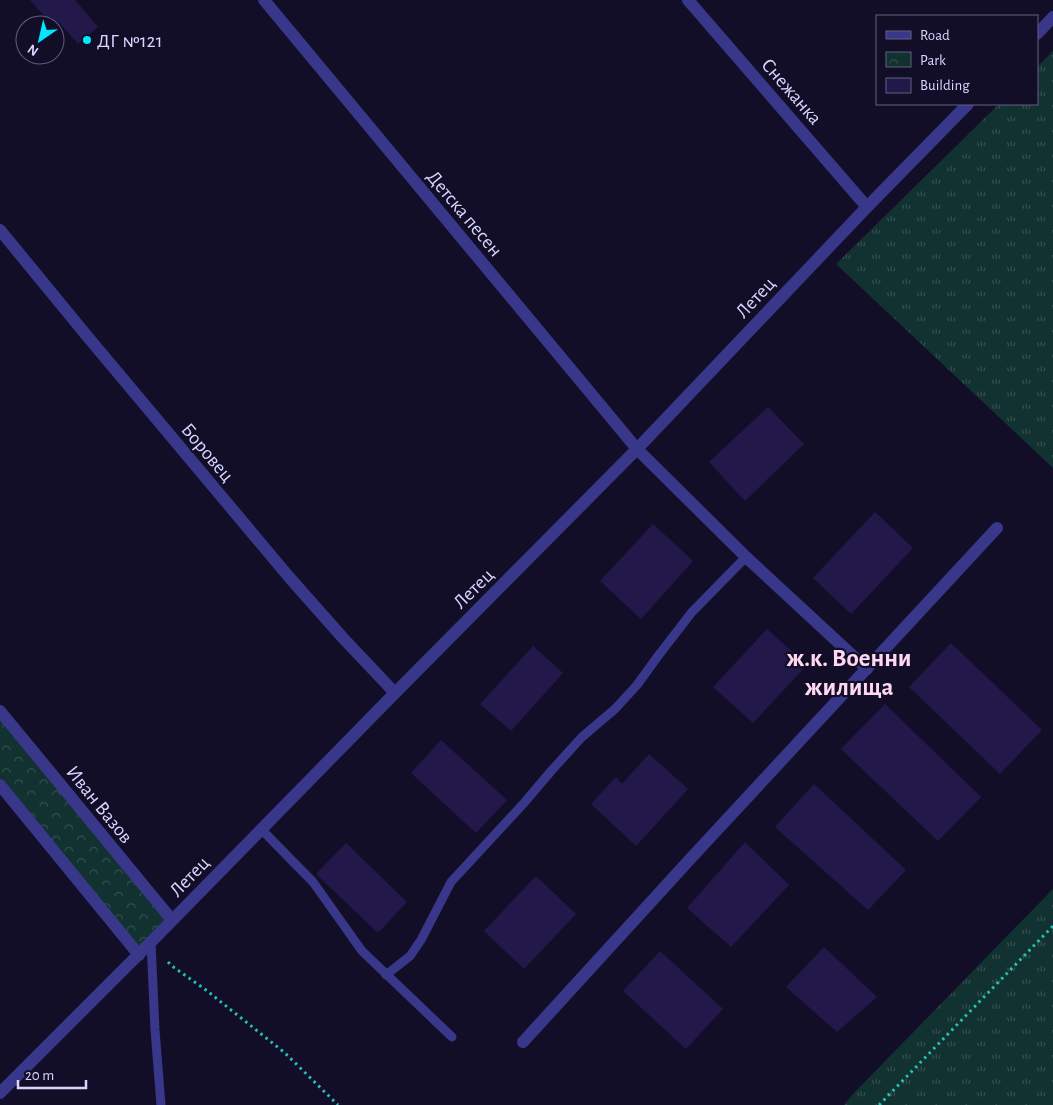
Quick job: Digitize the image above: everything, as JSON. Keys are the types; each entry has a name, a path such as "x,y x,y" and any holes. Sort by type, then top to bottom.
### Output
{"street":[{"name":"Детска песен","path":"264,0 637,450 746,557 866,669"},
{"name":"Снежанка","path":"688,0 867,207"},
{"path":"1038,33 1053,18"},
{"name":"Летец","path":"0,1093 139,955 395,693 637,450 867,207 967,105"},
{"name":"Боровец","path":"0,230 288,577 395,693"},
{"path":"523,1042 997,528"},
{"name":"Иван Вазов","path":"0,711 172,920"},
{"path":"0,785 139,955"}],"lane":[{"path":"386,975 410,956 422,940 451,882 524,804 582,737 615,709 637,685 692,612 746,557"},
{"path":"261,829 313,882 362,951 452,1038"},
{"path":"151,942 161,1105"}],"path":[{"path":"879,1105 1053,926"},
{"path":"151,942 172,966 206,990 285,1053 338,1105"}],"green space":[{"path":"1053,51 1053,468 836,264 998,105 1038,105 1038,66"},
{"path":"0,711 172,920 139,955 0,785"},
{"path":"1053,889 1053,1105 844,1105 852,1095"}],"building":[{"path":"30,0 75,0 98,27 78,44 65,29 65,15 43,15"},
{"path":"768,407 804,444 745,501 709,462"},
{"path":"875,512 913,548 851,614 813,578"},
{"path":"653,524 693,561 641,619 600,581"},
{"path":"767,629 807,665 753,723 713,687"},
{"path":"951,643 1042,730 1000,774 909,687"},
{"path":"533,646 563,673 511,731 480,704"},
{"path":"885,704 981,797 938,841 841,749"},
{"path":"441,740 507,800 476,833 411,773"},
{"path":"649,754 688,789 636,846 591,804 616,777 622,784"},
{"path":"814,784 906,870 868,910 775,827"},
{"path":"745,842 789,885 731,947 687,908"},
{"path":"346,843 407,902 378,933 316,874"},
{"path":"536,876 576,914 524,969 484,931"},
{"path":"824,947 877,997 837,1032 786,987"},
{"path":"660,951 723,1009 686,1049 623,991"}],"place":[{"name":"ДГ №121","path":"87,40"}],"district":[{"name":"ж.к. Военни жилища","path":"849,672"}]}
